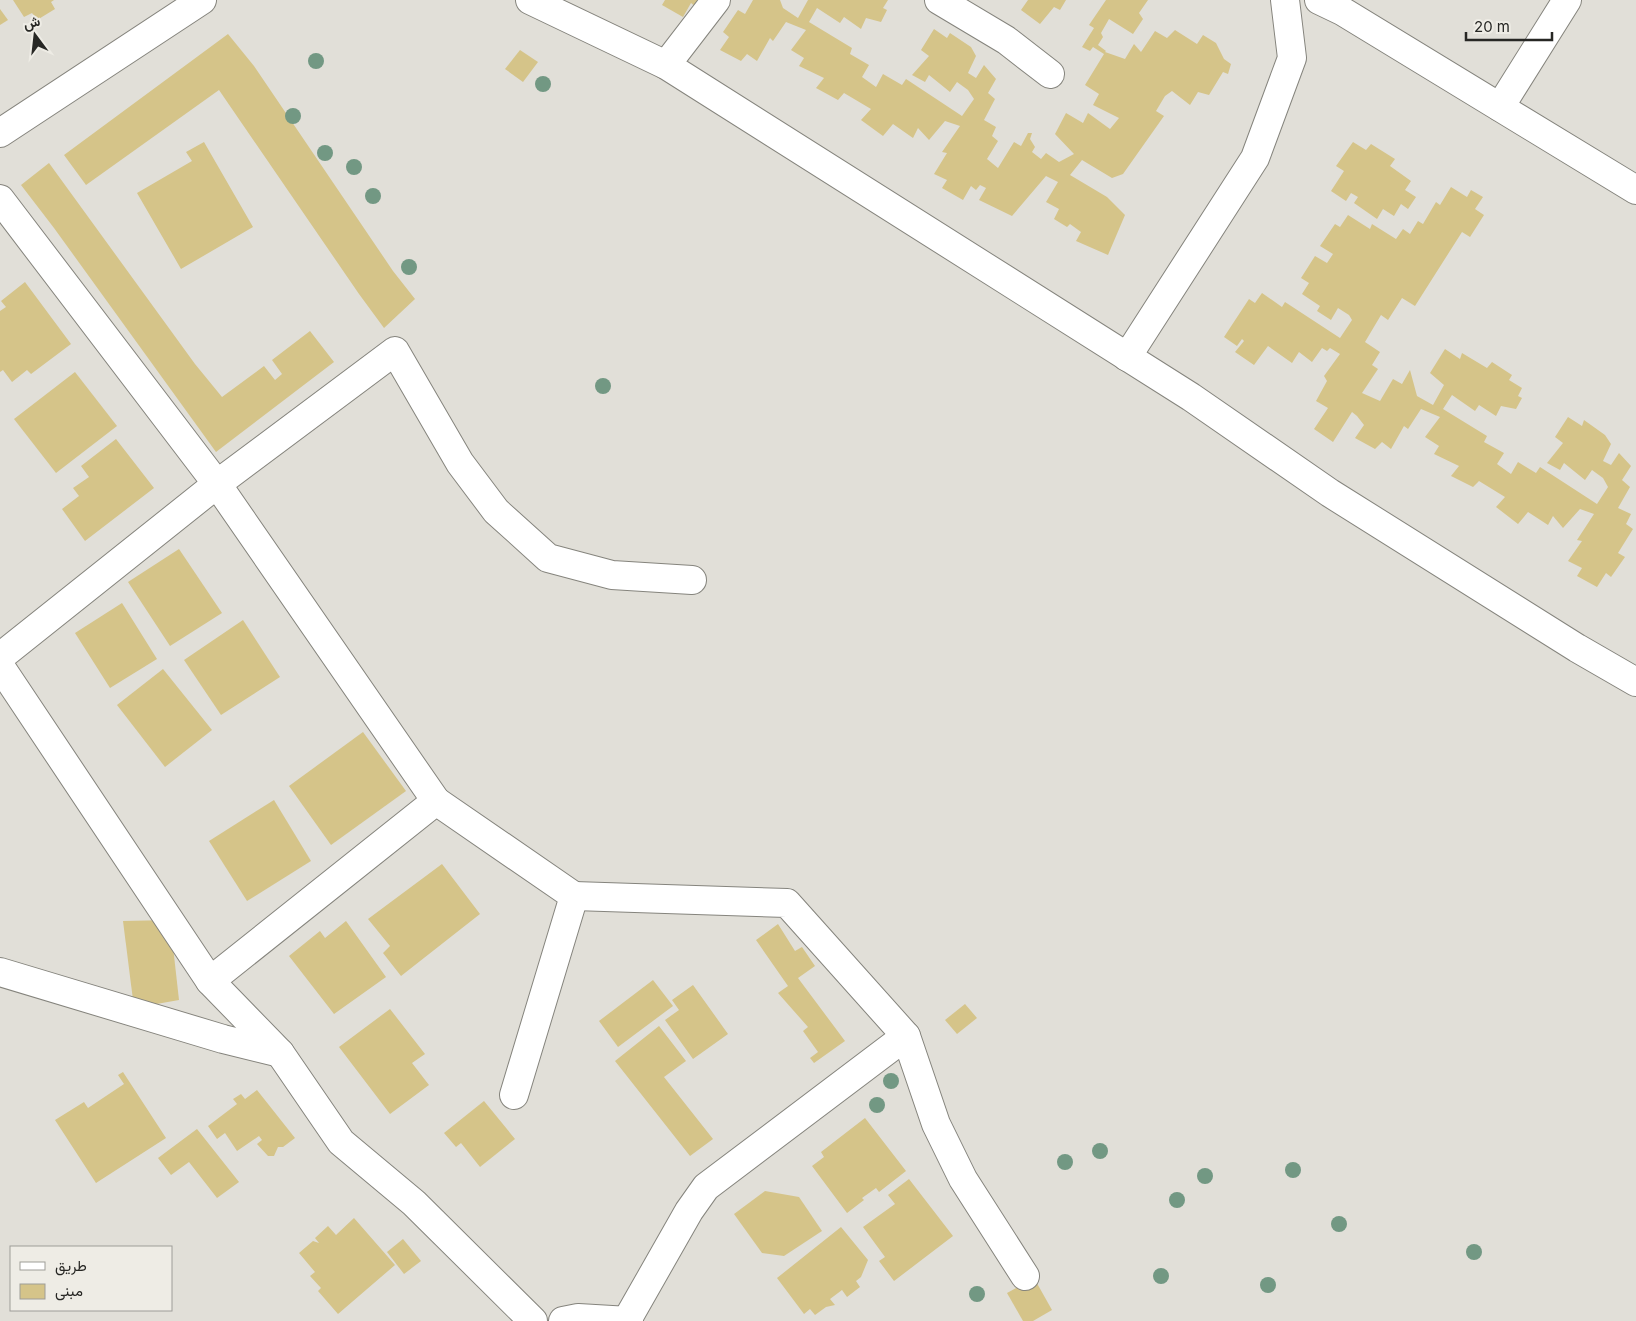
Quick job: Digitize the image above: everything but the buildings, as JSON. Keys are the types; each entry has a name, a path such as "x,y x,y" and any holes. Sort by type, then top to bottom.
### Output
{"street":[{"path":"0,133 202,0"},
{"path":"530,0 666,65 1191,397 1330,493 1577,648 1636,682"},
{"path":"666,65 716,0"},
{"path":"939,0 1006,40 1050,74"},
{"path":"1127,357 1255,158 1292,58 1285,0"},
{"path":"1500,107 1567,0"},
{"path":"1337,4 1636,190"},
{"path":"0,198 217,484 436,801 574,896 787,903 906,1036 936,1124 963,1179 1025,1276"},
{"path":"0,657 217,484 395,351 460,463 496,511 548,558 612,575 692,580"},
{"path":"0,666 210,981 280,1053 341,1142 414,1202 533,1321"},
{"path":"210,981 436,801"},
{"path":"514,1096 574,896"},
{"path":"0,972 222,1039 280,1053"},
{"path":"564,1321 578,1318 628,1321 689,1211 706,1187 906,1036"}]}
